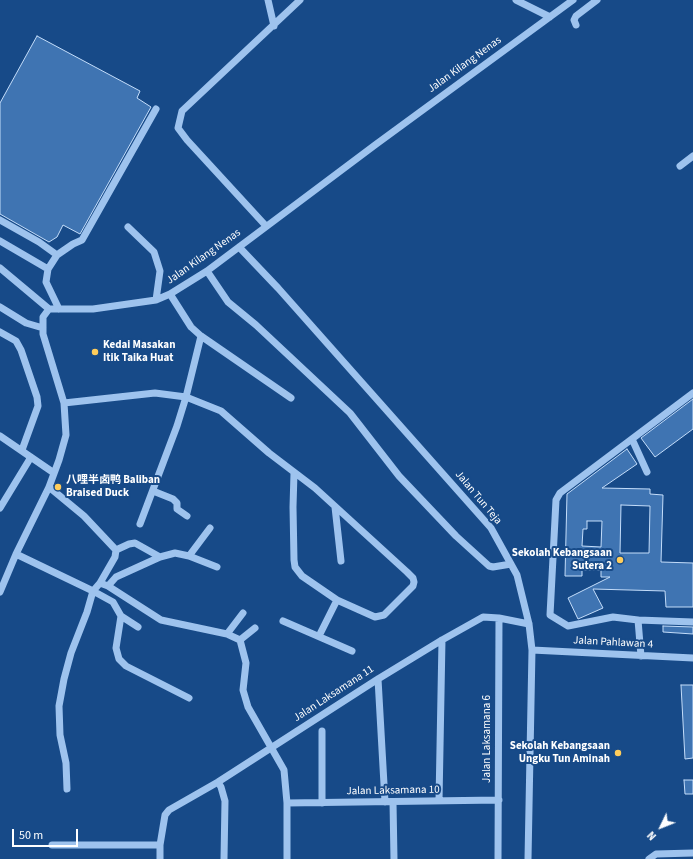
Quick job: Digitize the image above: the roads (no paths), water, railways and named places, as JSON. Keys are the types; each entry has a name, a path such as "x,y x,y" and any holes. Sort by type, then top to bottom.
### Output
{"street":[{"path":"268,0 274,26"},
{"path":"266,226 187,140 178,128 182,111 300,0"},
{"path":"516,0 550,17"},
{"name":"Jalan Kilang Nenas","path":"49,309 93,309 156,300 170,294 207,271 573,0"},
{"path":"576,25 574,20 576,16 597,0"},
{"path":"59,309 46,282 48,269 57,256 73,244 82,240 156,110"},
{"path":"680,166 693,156"},
{"path":"0,220 39,242 57,256"},
{"path":"128,227 154,252 160,271 156,300"},
{"path":"0,241 48,269"},
{"name":"Jalan Tun Teja","path":"239,247 283,294 491,528 517,575 529,624 532,650 528,859"},
{"path":"0,268 49,309 43,317 43,334 64,403 66,435 54,473 0,592"},
{"path":"207,271 228,302 256,325 350,413 399,476 456,536 489,566 494,567 511,564"},
{"path":"170,294 191,327 201,336 291,398"},
{"path":"0,307 26,323 43,328"},
{"path":"0,332 16,341 21,350 37,397 38,406 22,450"},
{"path":"140,524 186,397 201,336"},
{"path":"64,403 155,393 186,397 222,411 269,453 315,488 413,578 414,582 412,588 387,612 378,617 337,600 302,576 295,567 293,507 294,473"},
{"path":"693,393 560,493 556,500 550,615 568,626 613,617 638,620 693,622"},
{"path":"0,436 54,473"},
{"path":"632,439 647,472"},
{"path":"0,508 31,457"},
{"path":"48,487 84,516 116,550"},
{"path":"153,491 173,499 177,503 176,509 187,516"},
{"path":"336,507 341,561"},
{"path":"189,556 210,528"},
{"path":"116,550 135,543 160,557"},
{"path":"67,789 66,763 60,735 59,706 64,679 71,653 88,612 94,591 115,557 116,550"},
{"path":"108,586 116,577 160,557 175,553 189,556 217,567"},
{"path":"16,554 94,591 113,602 121,616 138,627"},
{"path":"100,583 108,586 161,620 228,634 240,640 246,663 243,690 248,707 284,770 287,803 287,859"},
{"path":"319,636 337,600"},
{"path":"228,634 243,613"},
{"path":"121,616 116,648 120,659 126,666 189,698"},
{"name":"Jalan Laksamana 11","path":"160,845 165,815 169,810 218,782 378,679 442,640 483,618 499,618 529,624"},
{"name":"Jalan Laksamana 6","path":"498,859 499,618"},
{"path":"638,620 641,656"},
{"path":"283,621 352,651"},
{"path":"240,640 255,628"},
{"path":"439,801 442,640"},
{"name":"Jalan Pahlawan 4","path":"532,650 693,658"},
{"path":"378,679 394,859"},
{"path":"322,731 322,803"},
{"path":"218,782 225,801 224,859"},
{"name":"Jalan Laksamana 10","path":"287,803 499,800"},
{"path":"52,845 160,845 160,859"},
{"path":"649,859 656,854 689,855"}],"place":[{"name":"Kedai Masakan Itik Taika Huat","path":"95,352"},
{"name":"八哩半卤鸭 Baliban Braised Duck","path":"58,487"},
{"name":"Sekolah Kebangsaan Sutera 2","path":"620,560"},
{"name":"Sekolah Kebangsaan Ungku Tun Aminah","path":"618,753"}]}
